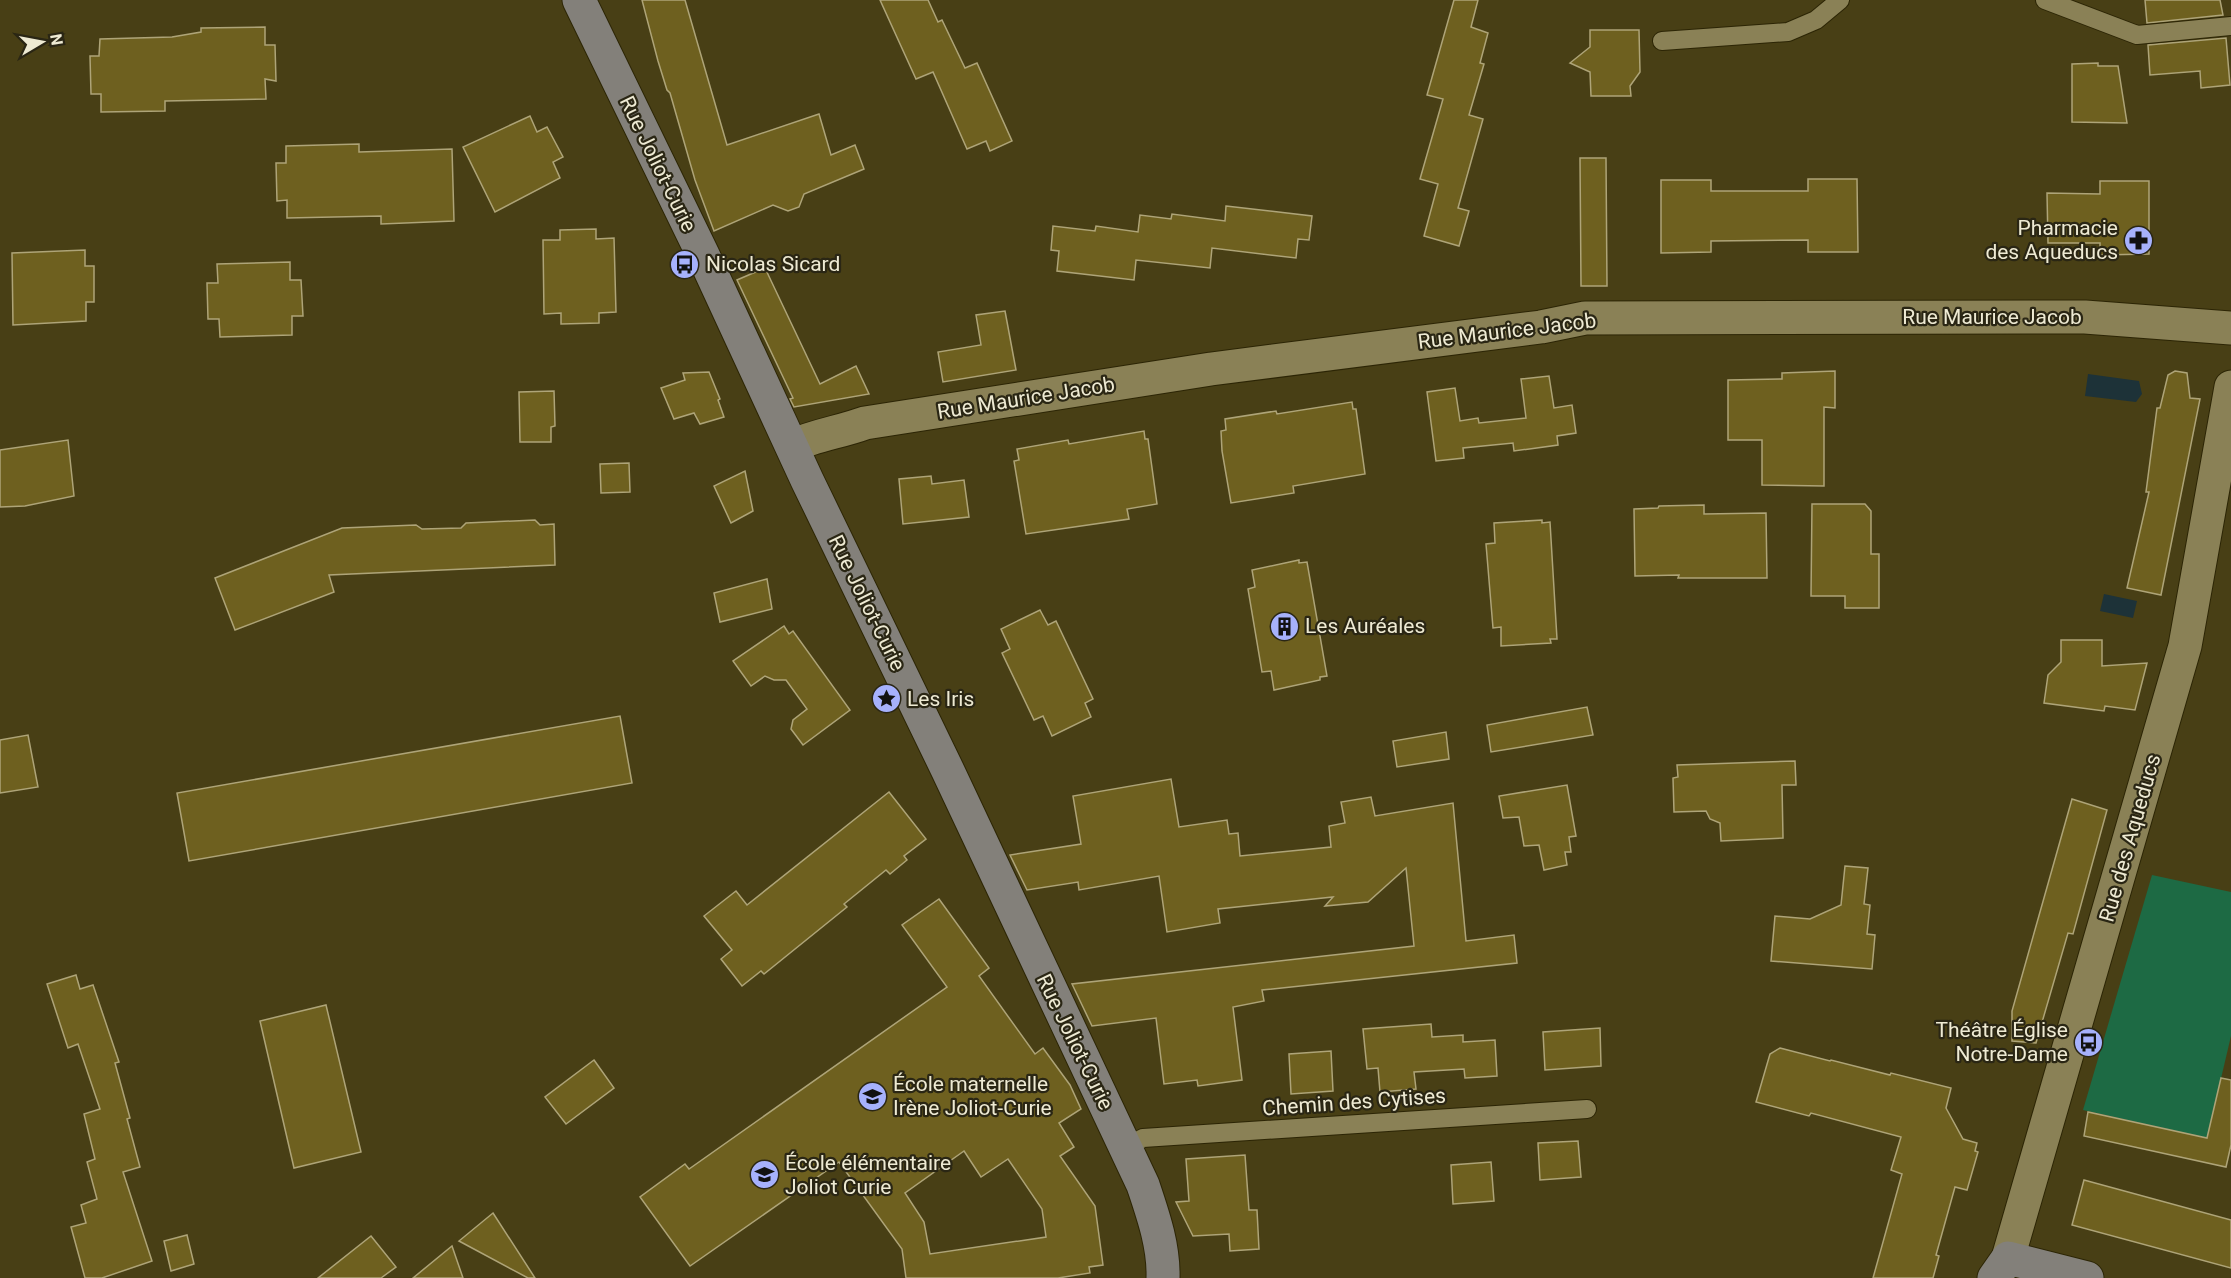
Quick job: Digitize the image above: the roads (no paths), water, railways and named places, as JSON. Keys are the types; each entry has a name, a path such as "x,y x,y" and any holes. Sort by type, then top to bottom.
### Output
{"main road":[{"name":"Rue Joliot-Curie","path":"579,0 703,255 1126,1147 1143,1185 1156,1224 1163,1262 1163,1278"},
{"path":"2001,1268 2087,1278"}],"street":[{"name":"Rue Maurice Jacob","path":"792,446 806,439 842,432 865,423 1211,369 1541,327 1586,318 2085,317 2231,328"},
{"name":"Rue des Aqueducs","path":"2001,1268 2185,646 2231,387"}],"lane":[{"path":"1662,41 1788,32 1816,20 1840,0"},
{"path":"2045,0 2137,35 2231,26"},
{"name":"Chemin des Cytises","path":"1126,1147 1143,1138 1587,1109"}],"water":[{"path":"2088,374 2139,381 2142,394 2136,402 2085,396"},
{"path":"2104,594 2137,601 2133,618 2100,611"}],"place":[{"name":"Pharmacie des Aqueducs","path":"2139,240"},
{"name":"Nicolas Sicard","path":"685,264"},
{"name":"Les Auréales","path":"1284,626"},
{"name":"Les Iris","path":"886,699"},
{"name":"Théâtre Église Notre-Dame","path":"2089,1042"},
{"name":"École maternelle Irène Joliot-Curie","path":"872,1096"},
{"name":"École élémentaire Joliot Curie","path":"764,1175"}]}
